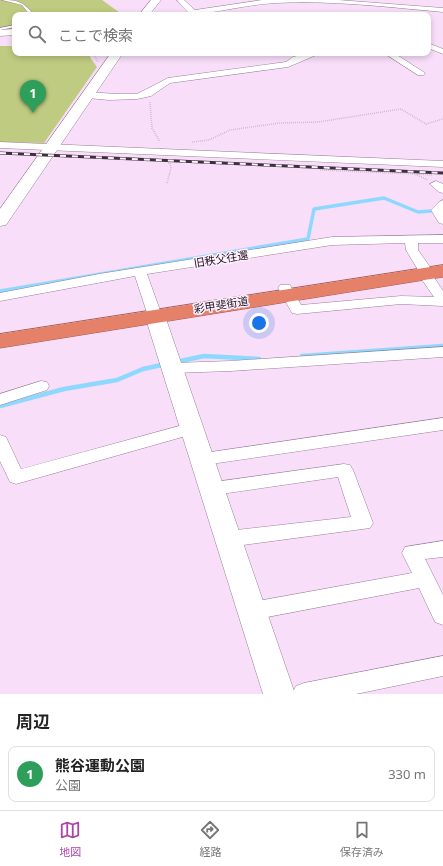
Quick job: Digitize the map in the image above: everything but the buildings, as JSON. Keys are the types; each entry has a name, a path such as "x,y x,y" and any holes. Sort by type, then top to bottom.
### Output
{"highway":[{"name":"彩甲斐街道","path":"0,340 154,312 287,291 430,271 443,264"},
{"name":"彩甲斐街道","path":"0,331 154,312"}],"street":[{"path":"146,12 156,0"},
{"path":"180,0 193,12"},
{"path":"199,12 246,2 318,0 443,10"},
{"path":"395,6 398,12"},
{"path":"0,33 12,32"},
{"path":"431,46 443,52"},
{"path":"1,216 115,56"},
{"path":"88,95 144,95 159,88 168,80 288,64 296,61 296,58 304,56"},
{"path":"393,56 421,73"},
{"path":"0,145 443,164"},
{"name":"旧秩父往還","path":"0,296 332,241 443,239"},
{"path":"287,291 297,310 401,300 443,301 430,271 412,250 411,240"},
{"path":"140,272 214,488 228,539 279,694"},
{"path":"174,368 231,366 443,352"},
{"path":"0,400 41,386"},
{"path":"204,459 443,424"},
{"path":"0,441 16,477 194,428"},
{"path":"214,488 344,470 363,523 228,539"},
{"path":"443,549 412,553 443,616"},
{"path":"252,612 425,579"},
{"path":"304,694 443,666"}],"lane":[{"path":"4,0 24,4 30,12"},
{"path":"0,29 12,27"}],"path":[{"path":"144,95 149,97 152,128 166,152 175,145 209,140 230,130 280,123 318,122 401,109 426,124 443,119"},
{"path":"162,162 170,163 171,168 167,183"},
{"path":"320,170 415,174 438,183"},
{"path":"415,174 438,183"}],"green space":[{"path":"0,0 102,0 119,12 12,12 12,31 0,32"},
{"path":"0,46 12,46 12,56 90,56 97,67 44,143 0,142"}],"waterway":[{"path":"0,291 308,239 314,209 384,198 418,212 443,210"},
{"path":"302,356 443,346"},
{"path":"176,362 204,356 259,359"},
{"path":"0,406 64,389 117,380 143,369 166,364"}],"railway":[{"path":"0,153 443,173"}],"place":[{"name":"熊谷運動公園","path":"33,113"}]}
